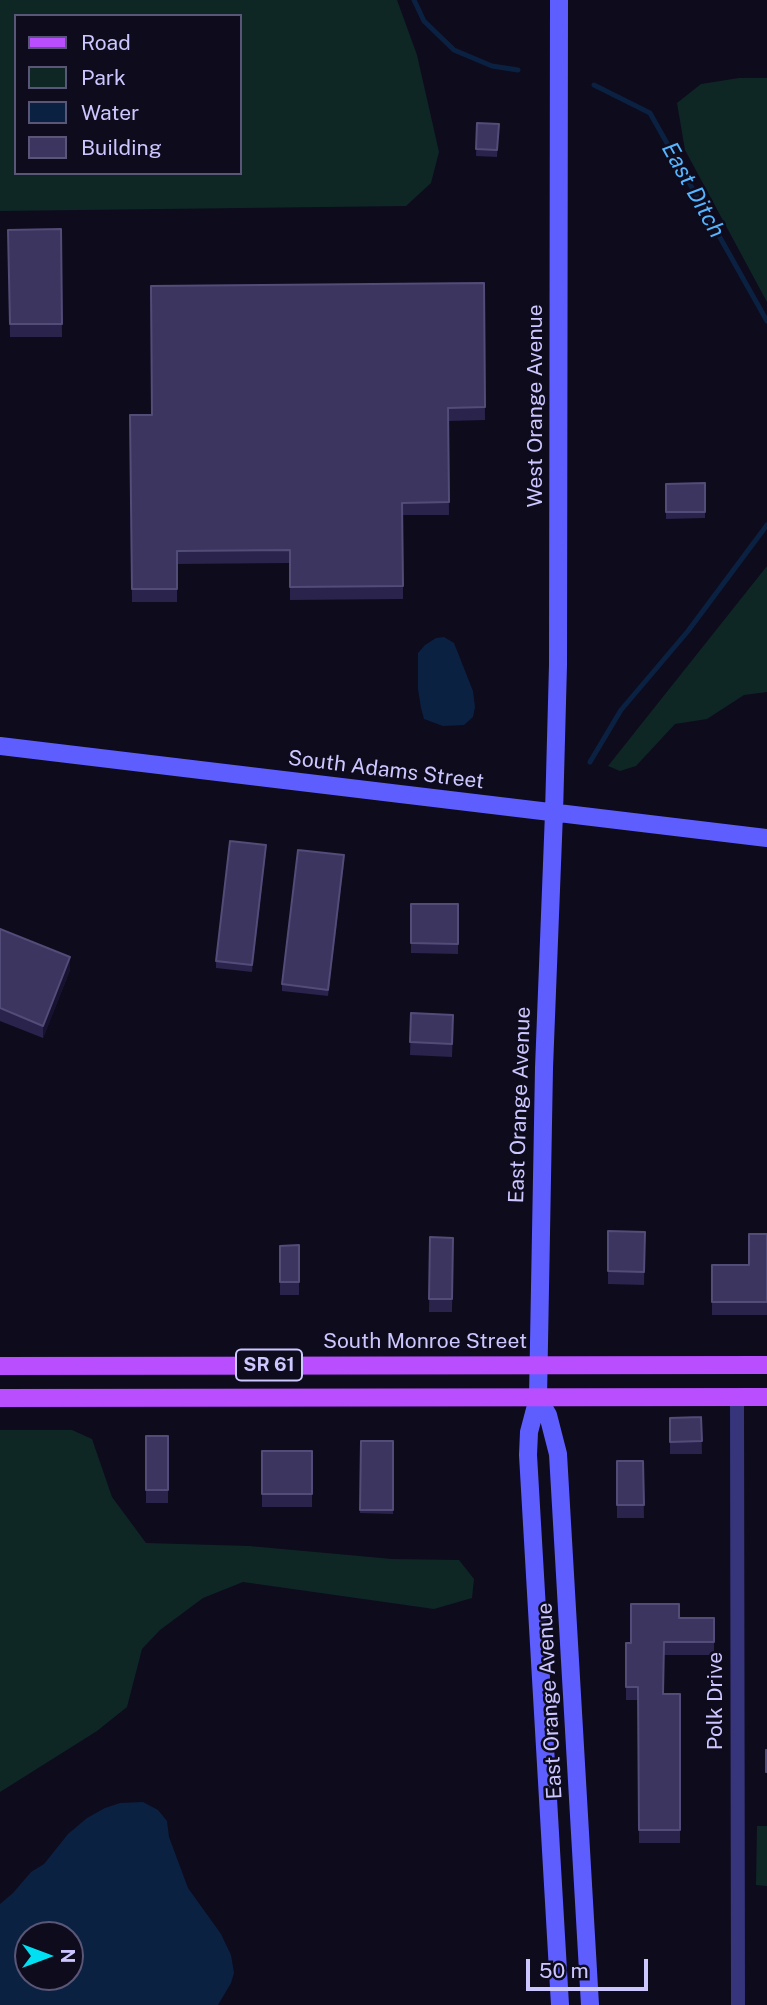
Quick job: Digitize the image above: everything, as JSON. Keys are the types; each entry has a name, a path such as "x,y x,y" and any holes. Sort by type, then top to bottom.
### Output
{"main road":[{"name":"West Orange Avenue","path":"554,813 559,541 559,0"},
{"name":"South Adams Street","path":"0,746 767,838"},
{"name":"East Orange Avenue","path":"554,813 544,1068 538,1398 529,1432 528,1455 560,2005"},
{"name":"South Monroe Street","path":"0,1366 767,1365"},
{"name":"SR 61","path":"0,1398 767,1397"},
{"name":"East Orange Avenue","path":"538,1398 548,1415 558,1454 590,2005"}],"street":[{"name":"Polk Drive","path":"737,1397 738,2005"}],"green space":[{"path":"0,0 397,0 417,55 439,152 431,183 406,206 0,211"},
{"path":"739,78 767,78 767,302 685,150 677,103 701,84"},
{"path":"767,566 767,692 744,695 707,719 675,724 636,766 620,771 608,766"},
{"path":"0,1430 72,1430 92,1439 112,1497 146,1543 249,1546 392,1559 459,1560 474,1579 472,1598 434,1609 243,1582 203,1598 160,1630 142,1649 127,1707 97,1731 0,1792"},
{"path":"757,1826 767,1826 767,1886 756,1885"}],"water":[{"path":"444,637 454,643 473,691 473,717 464,725 443,726 424,719 421,708 418,653 436,638"},
{"path":"143,1802 158,1810 167,1821 169,1837 188,1888 221,1934 231,1955 234,1973 218,2005 0,2005 0,1904 31,1872 44,1864 68,1834 87,1818 120,1803"}],"building":[{"path":"477,123 499,124 497,150 476,149"},
{"path":"61,229 62,324 10,324 8,230"},
{"path":"484,283 485,407 448,408 449,502 402,503 403,586 290,587 290,550 177,551 177,589 132,589 130,415 152,415 151,286"},
{"path":"705,483 705,512 666,512 666,484"},
{"path":"230,841 266,845 252,965 216,961"},
{"path":"298,850 344,855 328,990 282,984"},
{"path":"411,904 458,904 458,944 411,943"},
{"path":"0,929 70,957 43,1026 0,1008"},
{"path":"411,1013 453,1015 452,1044 410,1042"},
{"path":"608,1231 645,1232 644,1272 608,1271"},
{"path":"749,1234 767,1234 767,1302 712,1302 712,1265 749,1265"},
{"path":"430,1237 453,1238 452,1299 429,1299"},
{"path":"299,1245 299,1282 280,1282 280,1246"},
{"path":"701,1417 702,1441 670,1442 670,1418"},
{"path":"146,1436 168,1436 168,1490 146,1490"},
{"path":"361,1441 393,1441 393,1510 360,1510"},
{"path":"262,1451 312,1451 312,1494 262,1494"},
{"path":"617,1461 643,1461 644,1505 617,1505"},
{"path":"631,1604 679,1604 679,1618 714,1618 714,1642 664,1642 663,1694 680,1694 680,1830 639,1830 638,1687 626,1687 626,1643 631,1643"}],"waterway":[{"name":"East Ditch","path":"414,0 424,21 454,50 492,66 518,70"},
{"name":"East Ditch","path":"594,85 650,113 767,321"},
{"path":"590,762 621,710 688,631 767,525"}]}
